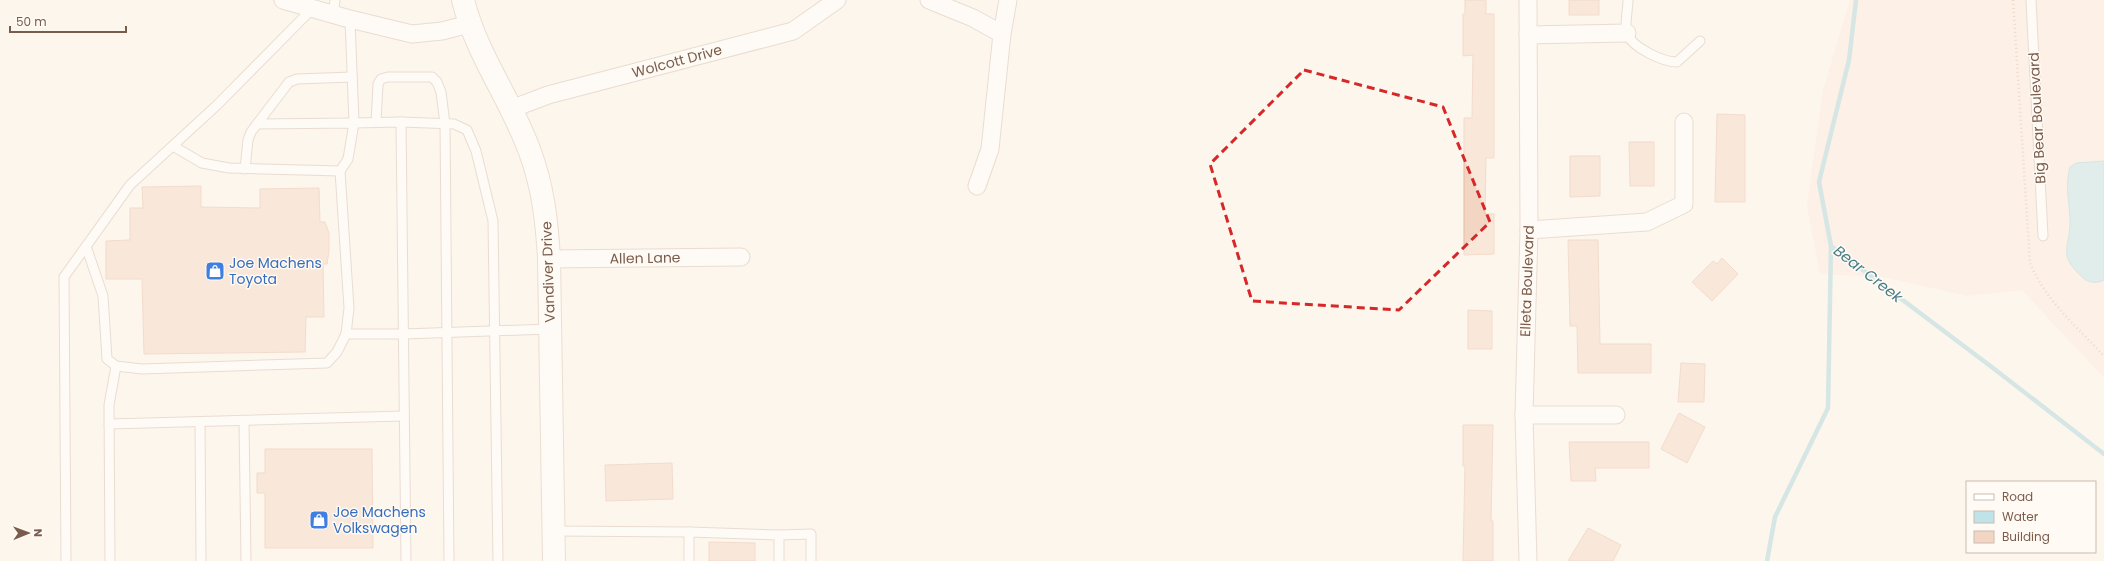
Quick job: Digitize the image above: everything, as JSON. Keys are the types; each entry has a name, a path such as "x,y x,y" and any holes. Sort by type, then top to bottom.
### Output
{"main road":[{"name":"Vandiver Drive","path":"463,0 469,24 486,64 511,109 530,152 541,188 546,214 549,259 554,561"}],"street":[{"path":"283,0 312,10 334,8 350,19 412,34 442,31 469,24"},
{"name":"Wolcott Drive","path":"511,109 548,95 793,31 837,0"},
{"path":"929,0 973,18 1002,34"},
{"path":"977,186 990,149 994,124 1002,34 1008,0"},
{"name":"Elleta Boulevard","path":"1528,0 1529,230 1524,414 1528,561"},
{"path":"1528,36 1627,33"},
{"path":"1529,230 1647,222 1684,204 1684,122"},
{"name":"Allen Lane","path":"549,259 741,257"},
{"path":"1524,414 1616,415"}],"lane":[{"path":"1628,0 1627,33 1634,44 1668,62 1677,62 1700,41"},
{"name":"Big Bear Boulevard","path":"2031,0 2043,236"},
{"path":"66,561 64,277 130,185 216,106 312,10"},
{"path":"86,246 104,296 107,359 116,366 142,369 328,363 337,352 346,334 349,308 340,171 348,159 354,123 350,19"},
{"path":"376,122 378,84 382,79 388,77 424,76 432,77 437,82 441,92 445,124 445,333 449,561"},
{"path":"245,169 248,140 257,124 289,82 297,79 352,77"},
{"path":"257,124 401,122 454,124 467,130 478,158 493,221 498,561"},
{"path":"401,122 406,561"},
{"path":"173,146 202,163 229,168 340,171"},
{"path":"346,334 445,333 550,329"},
{"path":"110,561 109,405 116,366"},
{"path":"109,424 404,416"},
{"path":"244,421 246,561"},
{"path":"200,422 201,561"},
{"path":"553,531 689,532 779,535 811,534 811,561"},
{"path":"689,532 689,561"},
{"path":"779,535 779,561"}],"highlighted area":[{"path":"1304,70 1443,107 1490,222 1399,310 1252,301 1210,164"}],"shaded area":[{"path":"1850,0 2104,0 2104,378 2022,290 1967,296 1883,277 1820,274 1807,206 1823,90"}],"water":[{"path":"2104,161 2104,280 2092,282 2084,279 2074,269 2067,256 2070,228 2068,179 2070,167 2076,163"}],"building":[{"path":"1465,0 1486,0 1486,14 1494,14 1494,158 1486,158 1485,214 1494,214 1494,254 1464,255 1464,118 1472,118 1473,55 1463,56 1463,14 1465,14"},
{"path":"1569,0 1599,0 1599,15 1569,15"},
{"path":"1717,114 1745,115 1745,202 1715,202"},
{"path":"1629,142 1654,142 1654,186 1630,186"},
{"path":"1570,156 1600,156 1600,196 1570,197"},
{"name":"Joe Machens Toyota","path":"201,186 201,207 260,208 260,189 319,188 320,222 325,222 329,233 327,264 323,264 324,317 306,317 305,352 144,354 142,279 106,279 106,241 130,240 130,208 143,208 142,187"},
{"path":"1568,240 1598,240 1600,344 1651,344 1651,373 1578,373 1577,326 1570,326"},
{"path":"1722,258 1738,274 1712,301 1692,282 1713,261 1717,264"},
{"path":"1468,310 1492,311 1492,349 1468,349"},
{"path":"1681,363 1705,364 1704,402 1678,402"},
{"path":"1679,413 1705,427 1687,463 1661,449"},
{"path":"1463,425 1493,425 1491,521 1493,521 1493,561 1463,561 1465,466 1463,466"},
{"path":"1569,442 1649,442 1649,468 1595,468 1596,481 1571,481"},
{"name":"Joe Machens Volkswagen","path":"265,449 372,449 373,548 265,548 265,493 257,493 257,473 265,473"},
{"path":"672,463 673,499 606,501 605,465"},
{"path":"1588,528 1621,545 1613,561 1568,561"},
{"path":"709,542 755,543 755,561 709,561"}],"waterway":[{"name":"Bear Creek","path":"1856,0 1849,60 1819,182 1831,246 2104,454"},
{"path":"1767,561 1775,517 1828,408 1831,246"}],"place":[{"name":"Joe Machens Toyota","path":"215,271"},
{"name":"Joe Machens Volkswagen","path":"319,520"}]}
